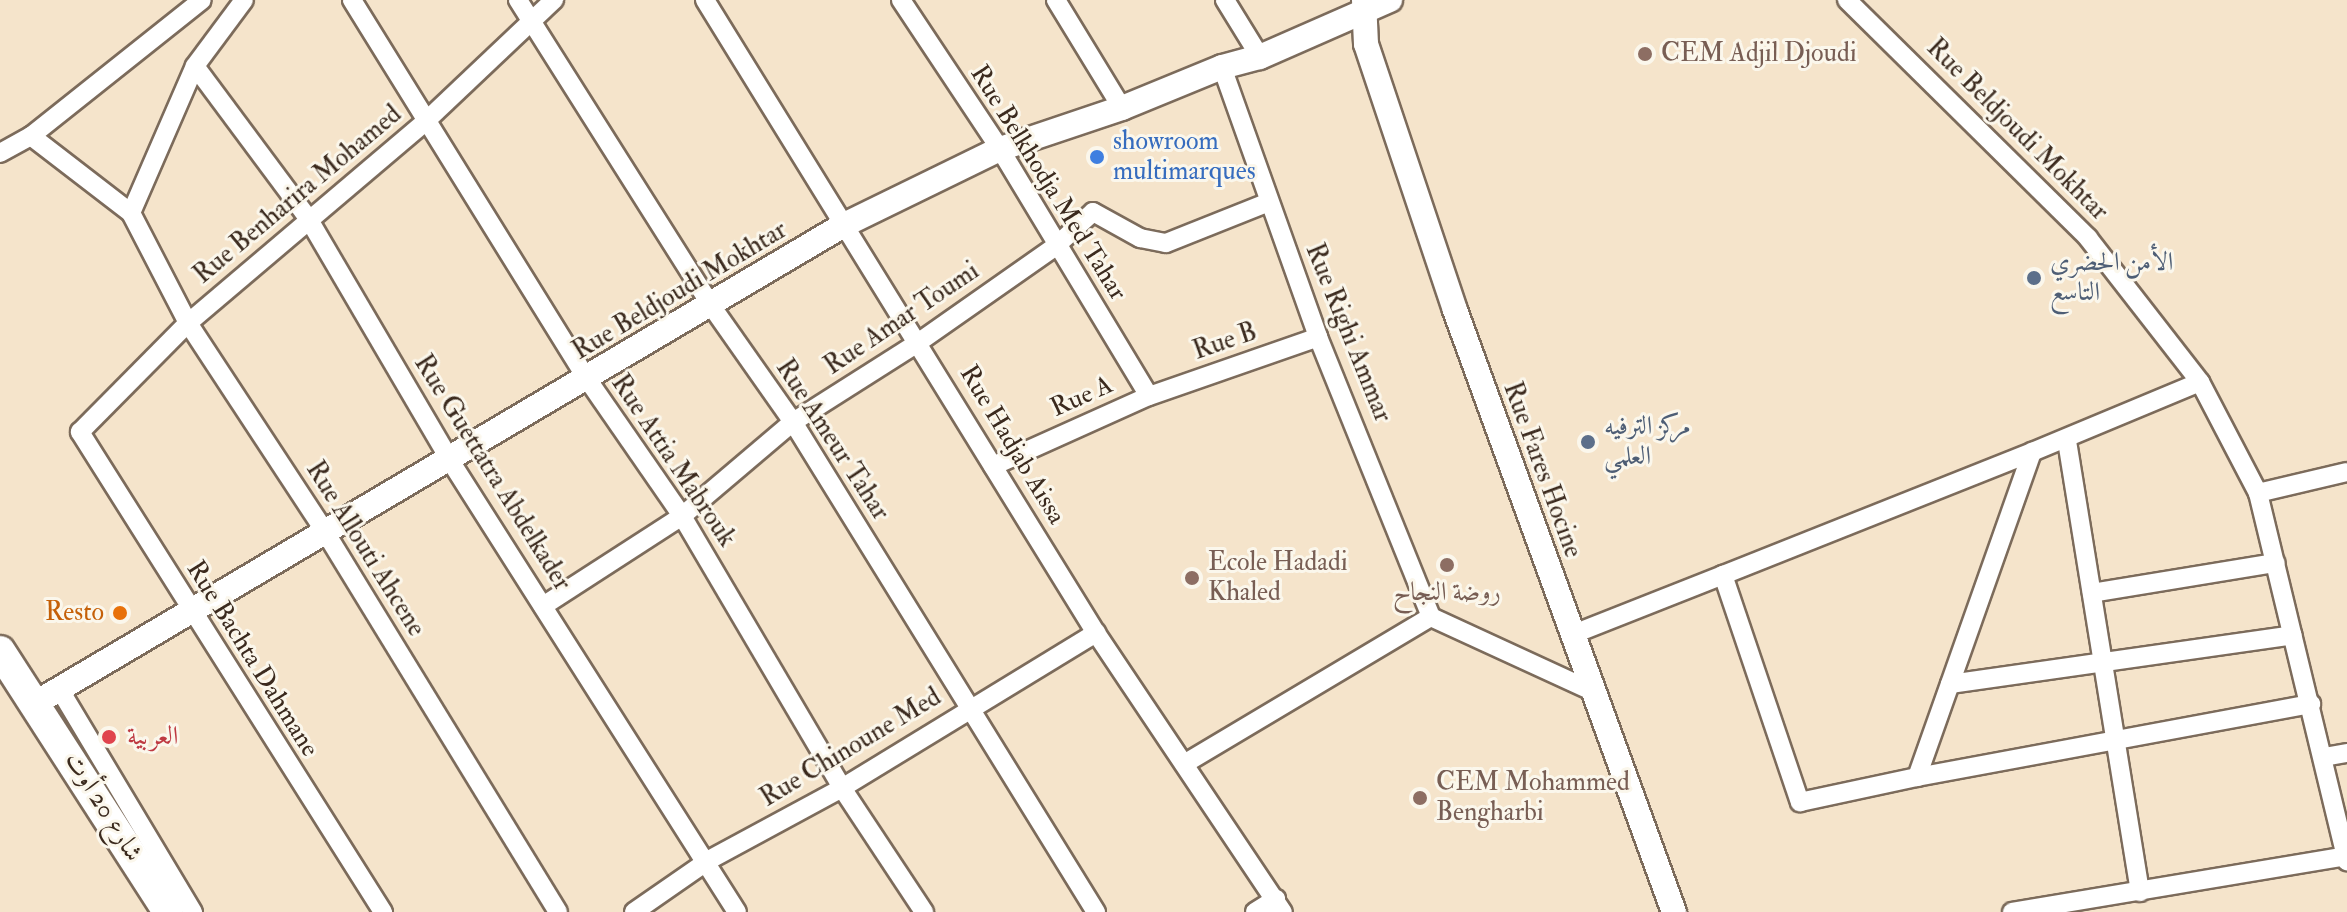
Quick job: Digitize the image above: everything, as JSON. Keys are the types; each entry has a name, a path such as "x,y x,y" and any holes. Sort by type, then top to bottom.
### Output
{"main road":[{"name":"شارع 20 أوت","path":"0,651 47,697 47,717 168,912"},
{"name":"شارع 20 أوت","path":"47,697 37,724 147,912"}],"street":[{"path":"0,153 31,136 202,0"},
{"path":"31,136 131,213 195,66 244,0"},
{"name":"Rue Attia Mabrouk","path":"352,0 588,380 682,516 842,788 924,912"},
{"name":"Rue Ameur Tahar","path":"518,0 710,304 793,422 1096,912"},
{"name":"Rue Benharira Mohamed","path":"80,432 188,323 427,120 554,0"},
{"name":"Rue Hadjab Aissa","path":"705,0 1096,633 1279,905"},
{"name":"Rue Belkhodja Med Tahar","path":"901,0 1000,149 1149,396"},
{"path":"1056,0 1122,108"},
{"path":"1225,0 1260,57"},
{"name":"Rue Beldjoudi Mokhtar","path":"1848,0 2088,238 2200,382 2258,493 2324,757 2346,859"},
{"name":"Rue Beldjoudi Mokhtar","path":"47,697 190,610 451,462 842,226 1000,149 1122,108 1222,67 1260,57 1373,3"},
{"name":"Rue Fares Hocine","path":"1373,3 1366,44 1590,690 1674,912"},
{"name":"Rue Guettatra Abdelkader","path":"195,66 308,218 451,462 709,860 737,912"},
{"name":"Rue Righi Ammar","path":"1222,67 1318,337 1431,617"},
{"name":"Rue Amar Toumi","path":"543,606 682,516 793,422 919,342 1056,246 1093,212 1140,238 1166,243 1269,202"},
{"name":"Rue Allouti Ahcene","path":"131,213 188,323 327,535 558,912"},
{"name":"Rue B","path":"1149,396 1318,337"},
{"path":"1571,635 2032,452 2067,441 2200,382"},
{"name":"Rue A","path":"993,466 1149,396"},
{"name":"Rue Bachta Dahmane","path":"80,432 383,912"},
{"path":"2067,441 2119,741 2140,892"},
{"path":"1917,777 2032,452"},
{"path":"2258,493 2347,472"},
{"path":"2092,593 2276,563"},
{"path":"1723,575 1800,802 1917,777 2311,704"},
{"path":"1184,764 1431,617 1590,690"},
{"name":"Rue Chinoune Med","path":"634,912 709,860 842,788 1096,633"},
{"path":"1950,684 2293,635"},
{"path":"47,697 193,912"},
{"path":"2324,757 2347,753"},
{"path":"2012,912 2346,859"},
{"path":"1255,912 1279,905"}],"place":[{"name":"CEM Adjil Djoudi","path":"1645,54"},
{"name":"showroom multimarques","path":"1097,157"},
{"name":"الأمن الحضري التاسع","path":"2034,278"},
{"name":"مركز الترفيه العلمي","path":"1588,442"},
{"name":"روضة النجاح","path":"1447,565"},
{"name":"Ecole Hadadi Khaled","path":"1192,578"},
{"name":"Resto","path":"120,613"},
{"name":"العربية","path":"109,737"},
{"name":"CEM Mohammed Bengharbi","path":"1420,798"}]}
